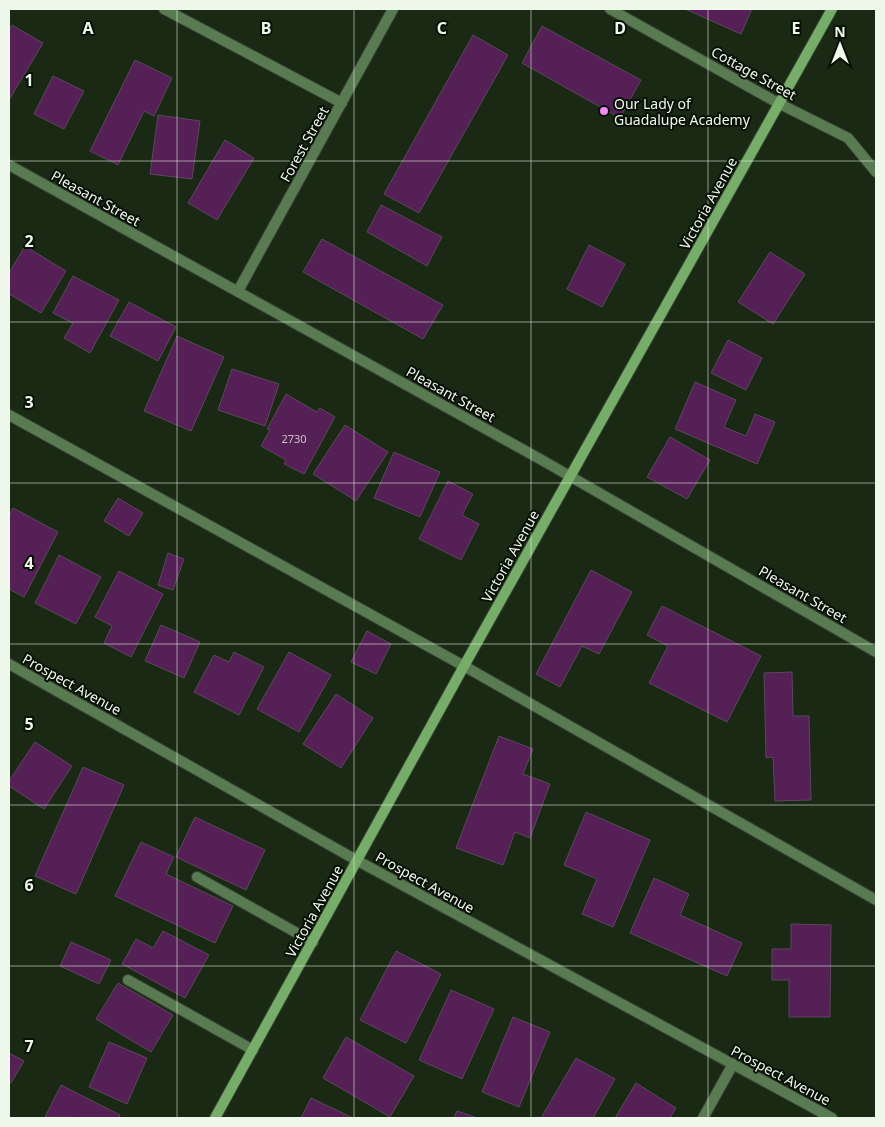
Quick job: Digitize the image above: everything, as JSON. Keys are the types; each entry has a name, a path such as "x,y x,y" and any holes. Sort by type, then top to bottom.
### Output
{"street":[{"path":"164,9 342,103"},
{"name":"Forest Street","path":"238,291 393,9"},
{"name":"Cottage Street","path":"610,9 778,103 848,138 876,172"},
{"name":"Victoria Avenue","path":"214,1118 358,861 464,666 832,9"},
{"name":"Pleasant Street","path":"9,165 570,476 876,652"},
{"path":"9,414 464,666 876,900"},
{"name":"Prospect Avenue","path":"9,664 358,861 832,1118"},
{"path":"197,877 313,942"},
{"path":"128,980 253,1050"},
{"path":"703,1118 732,1064"}],"building":[{"path":"685,9 752,9 741,34"},
{"path":"12,25 43,43 9,100 9,31"},
{"path":"542,26 641,80 620,118 522,63"},
{"path":"473,35 508,55 419,213 384,194"},
{"path":"135,60 172,78 154,116 144,111 118,165 90,151"},
{"path":"53,76 84,91 64,129 34,114"},
{"path":"158,115 200,121 192,179 150,174"},
{"path":"225,140 254,158 217,220 188,203"},
{"path":"381,205 442,237 427,266 367,232"},
{"path":"322,239 443,305 423,339 303,272"},
{"path":"589,245 625,264 602,307 567,289"},
{"path":"25,246 66,271 41,313 9,294 9,273"},
{"path":"770,252 805,274 773,324 738,302"},
{"path":"73,276 119,300 90,353 64,338 73,323 53,313"},
{"path":"129,302 176,327 158,361 110,336"},
{"path":"177,336 224,357 191,431 144,411"},
{"path":"728,340 762,358 746,390 711,373"},
{"path":"232,369 279,384 265,426 218,410"},
{"path":"695,382 736,400 724,427 746,436 755,414 775,422 757,464 675,429"},
{"path":"286,394 317,412 320,408 335,417 304,474 284,464 286,460 261,446 270,430 267,429"},
{"path":"345,425 388,452 356,501 313,474"},
{"path":"670,437 710,460 687,499 647,477"},
{"path":"394,452 440,472 420,517 374,498"},
{"path":"448,481 473,494 462,515 479,524 461,560 419,539"},
{"path":"118,498 143,513 129,536 104,521"},
{"path":"13,508 58,532 24,597 9,589 9,516"},
{"path":"168,553 184,559 173,590 158,585"},
{"path":"59,555 101,577 76,624 35,603"},
{"path":"591,570 632,592 599,654 582,646 560,687 536,674"},
{"path":"119,571 163,594 131,657 104,643 112,626 95,617"},
{"path":"662,606 761,656 727,722 649,683 668,646 647,635"},
{"path":"161,625 200,642 184,678 145,661"},
{"path":"367,631 391,644 376,674 351,662"},
{"path":"234,652 264,667 239,715 194,692 214,655 229,662"},
{"path":"289,652 331,675 299,732 257,709"},
{"path":"792,672 793,716 809,716 811,800 775,801 773,757 766,758 764,673"},
{"path":"336,694 373,718 341,768 303,744"},
{"path":"499,736 533,749 523,774 550,784 530,838 515,832 503,865 456,848"},
{"path":"35,742 72,766 44,809 9,786 9,781"},
{"path":"83,767 124,785 76,894 35,876"},
{"path":"586,812 650,840 613,927 582,914 597,879 564,865"},
{"path":"195,817 265,850 246,890 176,857"},
{"path":"141,842 174,857 166,874 233,906 215,943 115,896"},
{"path":"654,878 689,894 680,915 742,943 727,976 630,933"},
{"path":"791,924 831,925 830,1017 789,1017 789,980 772,980 772,949 791,949"},
{"path":"163,931 209,955 185,998 122,964 136,939 153,948"},
{"path":"71,942 111,960 99,984 60,966"},
{"path":"396,951 441,974 406,1043 360,1020"},
{"path":"118,983 173,1015 151,1052 96,1019"},
{"path":"451,990 494,1009 462,1079 419,1060"},
{"path":"513,1017 550,1032 519,1107 482,1092"},
{"path":"346,1037 414,1076 390,1117 323,1078"},
{"path":"109,1042 147,1058 127,1104 89,1087"},
{"path":"9,1053 24,1061 11,1083 9,1082"},
{"path":"576,1058 615,1079 593,1118 541,1118"},
{"path":"636,1083 676,1108 670,1118 615,1118"},
{"path":"61,1085 120,1115 119,1118 45,1117"},
{"path":"311,1098 353,1118 301,1118"},
{"path":"457,1111 477,1118 454,1118"}],"place":[{"name":"Our Lady of Guadalupe Academy","path":"604,111"}]}
